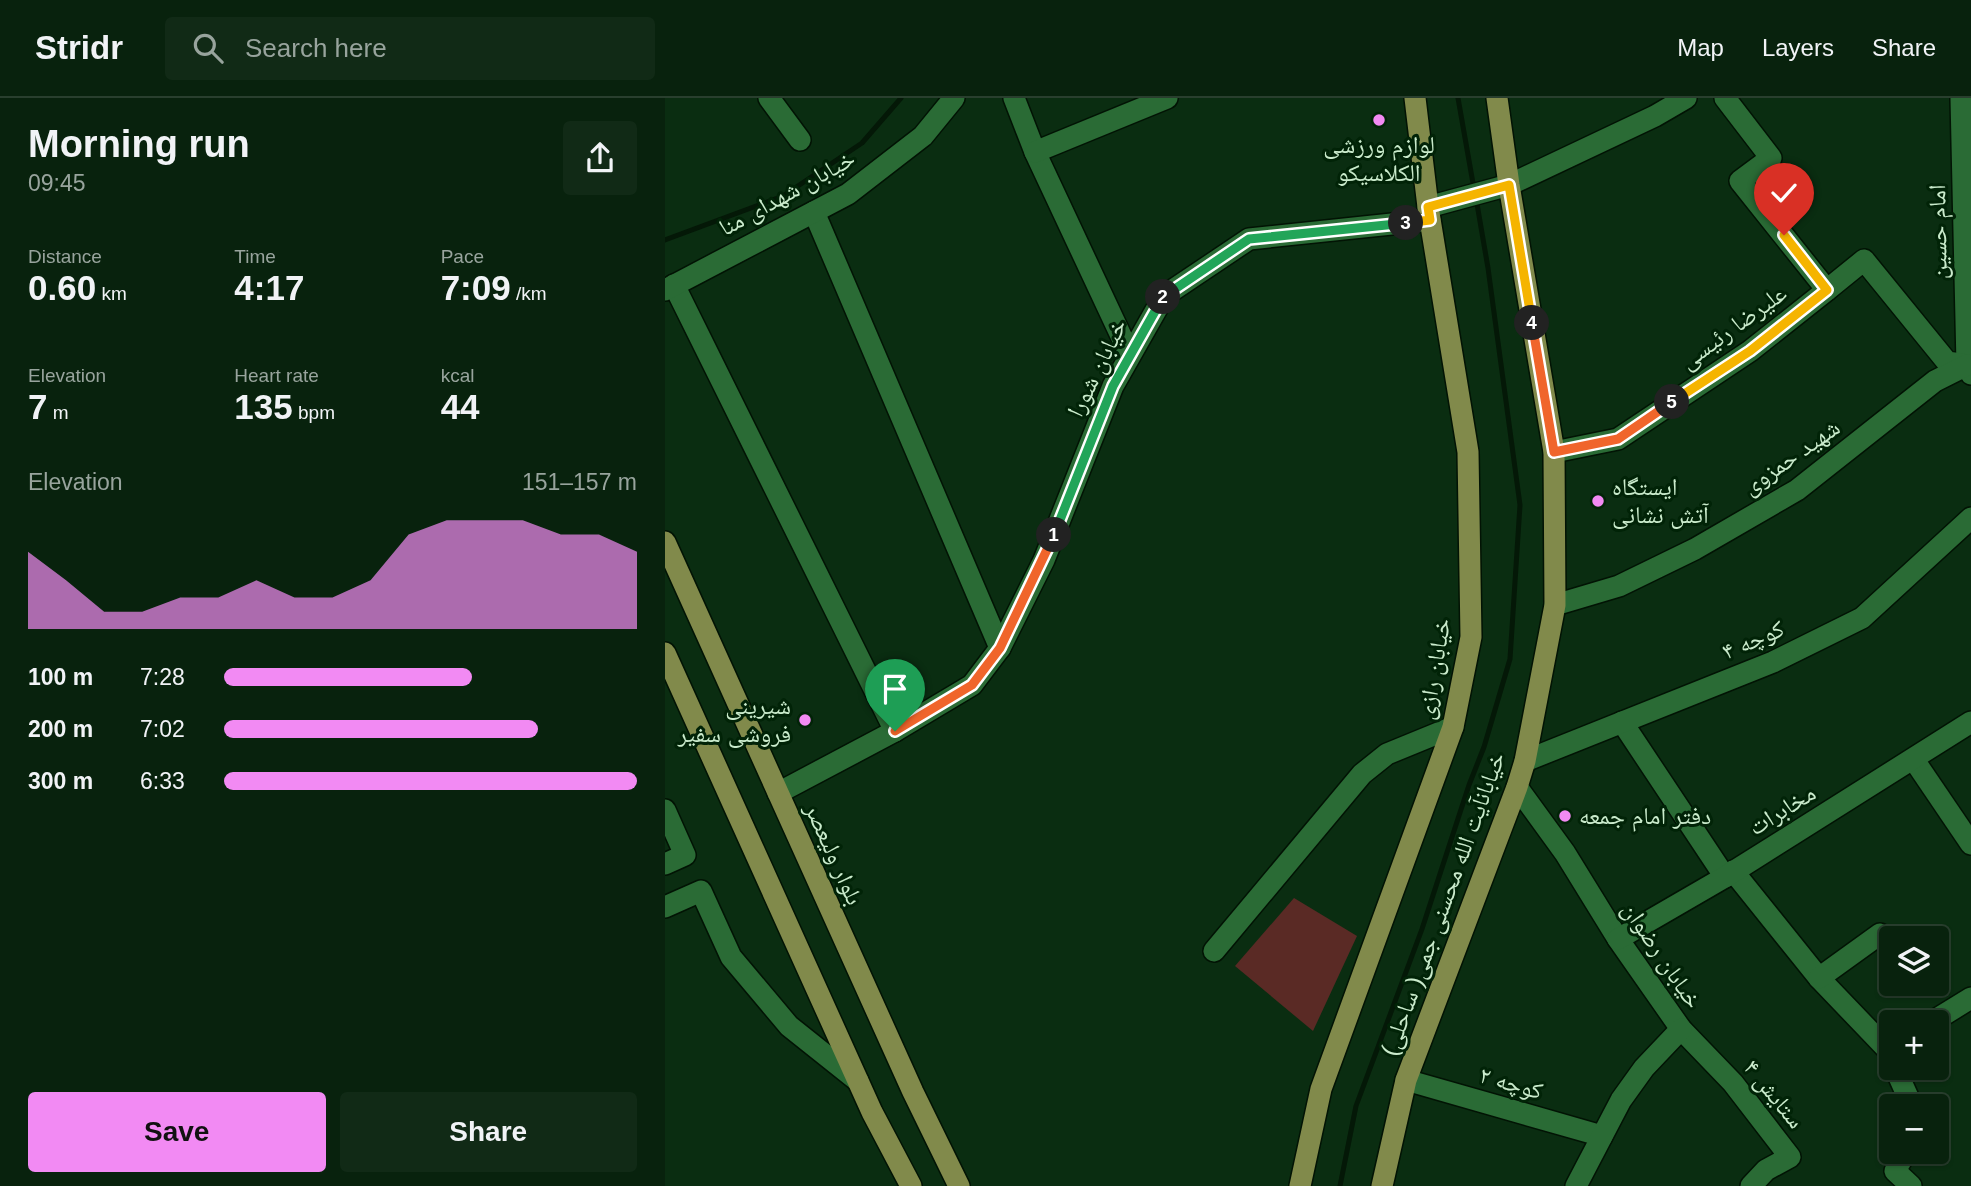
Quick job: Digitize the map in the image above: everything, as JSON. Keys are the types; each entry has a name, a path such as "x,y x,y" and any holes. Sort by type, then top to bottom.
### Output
{"main road":[{"name":"خیابان رازی","path":"1300,1186 1321,1089 1453,727 1471,638 1468,452 1429,214 1415,98"},
{"name":"خیابانآیت الله محسنی جمی( ساحلی)","path":"1382,1186 1406,1080 1525,761 1555,605 1554,452 1497,98"},
{"name":"بلوار ولیعصر","path":"665,542 913,1093 959,1186"},
{"path":"665,653 858,1081 911,1186"}],"street":[{"path":"769,98 800,140"},
{"name":"خیابان شهدای منا","path":"669,288 848,194 923,136 954,98"},
{"path":"1014,98 1035,152 1130,355"},
{"path":"1035,152 1167,98"},
{"name":"خیابان شورا","path":"778,793 895,731 972,685 1000,648 1044,560 1113,386 1164,296 1249,239 1429,214 1509,185 1655,116 1686,98"},
{"name":"علیرضا رئیسی","path":"1554,452 1618,439 1750,351 1827,290 1740,181 1771,158 1725,98"},
{"name":"امام حسین","path":"1961,98 1967,153 1969,370"},
{"path":"814,212 1000,648"},
{"path":"1827,290 1864,260 1947,362 1969,370"},
{"path":"669,288 895,731"},
{"name":"شهید حمزوی","path":"1555,605 1619,586 1695,549 1786,497 1935,382 1969,370"},
{"name":"کوچه ۴","path":"1525,761 1773,662 1862,618 1971,518"},
{"path":"1622,722 1729,874 1879,1043"},
{"name":"مخابرات","path":"1618,939 1729,874 1971,722"},
{"path":"1214,951 1362,774 1387,754 1453,727"},
{"path":"1914,760 1971,844"},
{"name":"خیابان رضوان","path":"1517,787 1565,853 1618,939 1681,1029 1644,1068 1621,1100 1576,1186"},
{"path":"665,810 685,855 665,864"},
{"path":"665,907 701,891 731,957 789,1026 858,1081"},
{"path":"1819,978 1879,935"},
{"path":"1949,1012 1971,998"},
{"name":"ستایش ۴","path":"1681,1029 1733,1083 1790,1157 1766,1170 1751,1186"},
{"name":"کوچه ۲","path":"1406,1080 1602,1136"},
{"path":"1889,1178 1911,1186"}],"shaded area":[{"path":"1294,898 1357,936 1313,1031 1235,966"}],"waterway":[{"path":"665,240 783,196 862,143 901,98"},
{"path":"1458,98 1474,189"},
{"path":"1340,1186 1356,1106 1422,929 1484,747 1510,659 1520,505 1476,198"}],"place":[{"name":"لوازم ورزشی الکلاسیکو","path":"1379,120"},
{"name":"ایستگاه آتش نشانی","path":"1598,501"},
{"name":"شیرینی فروشی سفیر","path":"805,720"},
{"name":"دفتر امام جمعه","path":"1565,816"}],"route":[{"path":"895,731 972,685 1000,648 1044,560 1113,386 1164,296 1249,239 1430,220 1428,207 1509,185 1554,452 1618,439 1750,351 1827,290 1784,235"}]}
